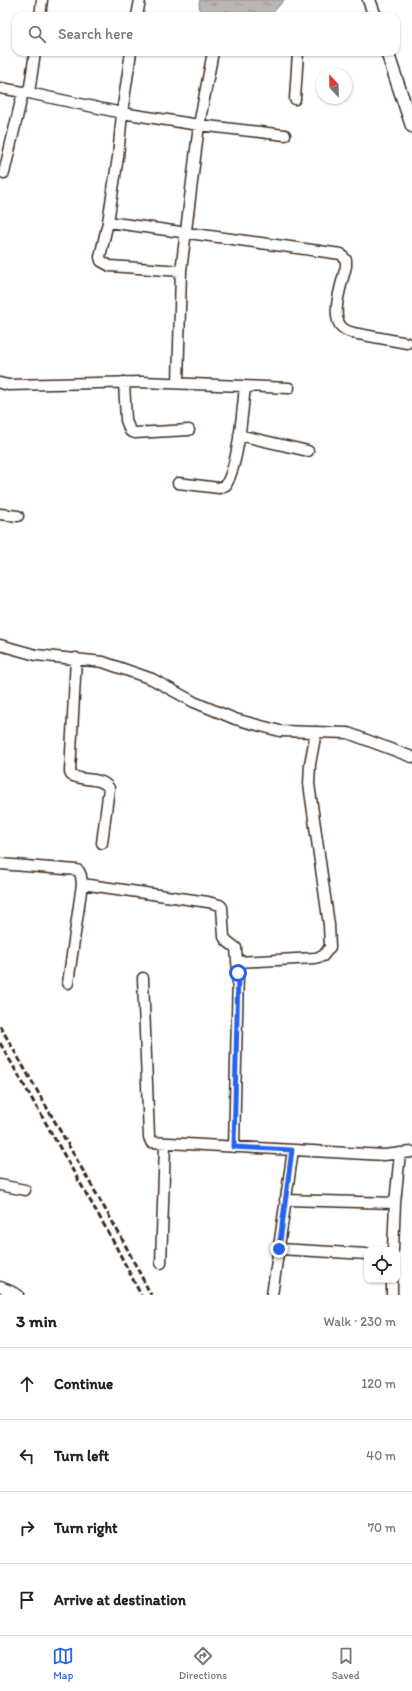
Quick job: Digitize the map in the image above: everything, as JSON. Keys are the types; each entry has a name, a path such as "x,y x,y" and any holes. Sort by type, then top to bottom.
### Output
{"main road":[{"path":"369,0 374,12"},
{"path":"388,56 412,126"}],"street":[{"path":"40,12 42,0"},
{"path":"138,12 140,0"},
{"path":"4,174 26,93 34,56"},
{"path":"130,56 122,112 118,157 108,222 100,257 104,264 110,266 181,271"},
{"path":"178,383 181,271 199,125 212,56"},
{"path":"295,99 298,56"},
{"path":"0,88 122,112 199,125 286,134"},
{"path":"108,222 187,232 280,247 341,254 346,260 346,266 336,313 340,325 345,330 354,333 407,343"},
{"path":"124,382 126,420 130,431 135,433 189,430"},
{"path":"0,383 8,385 124,382 289,388"},
{"path":"178,483 219,488 226,485 232,470 239,435 245,386"},
{"path":"239,435 308,451"},
{"path":"0,514 18,516"},
{"path":"0,645 36,655 103,662 152,679 194,702 235,719 280,731 348,733 412,757"},
{"path":"76,658 70,772 71,775 80,778 102,781 106,783 109,788 102,843"},
{"path":"237,962 315,958 323,956 330,947 329,925 309,784 316,732"},
{"path":"0,864 77,870 82,876 68,983"},
{"path":"82,884 220,905 222,907 224,913 224,937 236,948 237,962 234,1147"},
{"path":"143,978 148,1137 151,1142 165,1144 384,1155 412,1152"},
{"path":"161,1263 165,1144"},
{"path":"272,1295 292,1150"},
{"path":"393,1247 395,1203 400,1153"},
{"path":"0,1185 25,1190"},
{"path":"286,1200 395,1203"},
{"path":"279,1249 364,1254"},
{"path":"392,1283 392,1295"},
{"path":"0,1288 18,1295"}],"water":[{"path":"200,0 284,0 274,12 200,12"}],"railway":[{"path":"0,1026 120,1235 151,1295"},
{"path":"0,1043 111,1237 141,1295"}],"route":[{"path":"238,973 235,1036 234,1147 292,1150 279,1249"}]}
